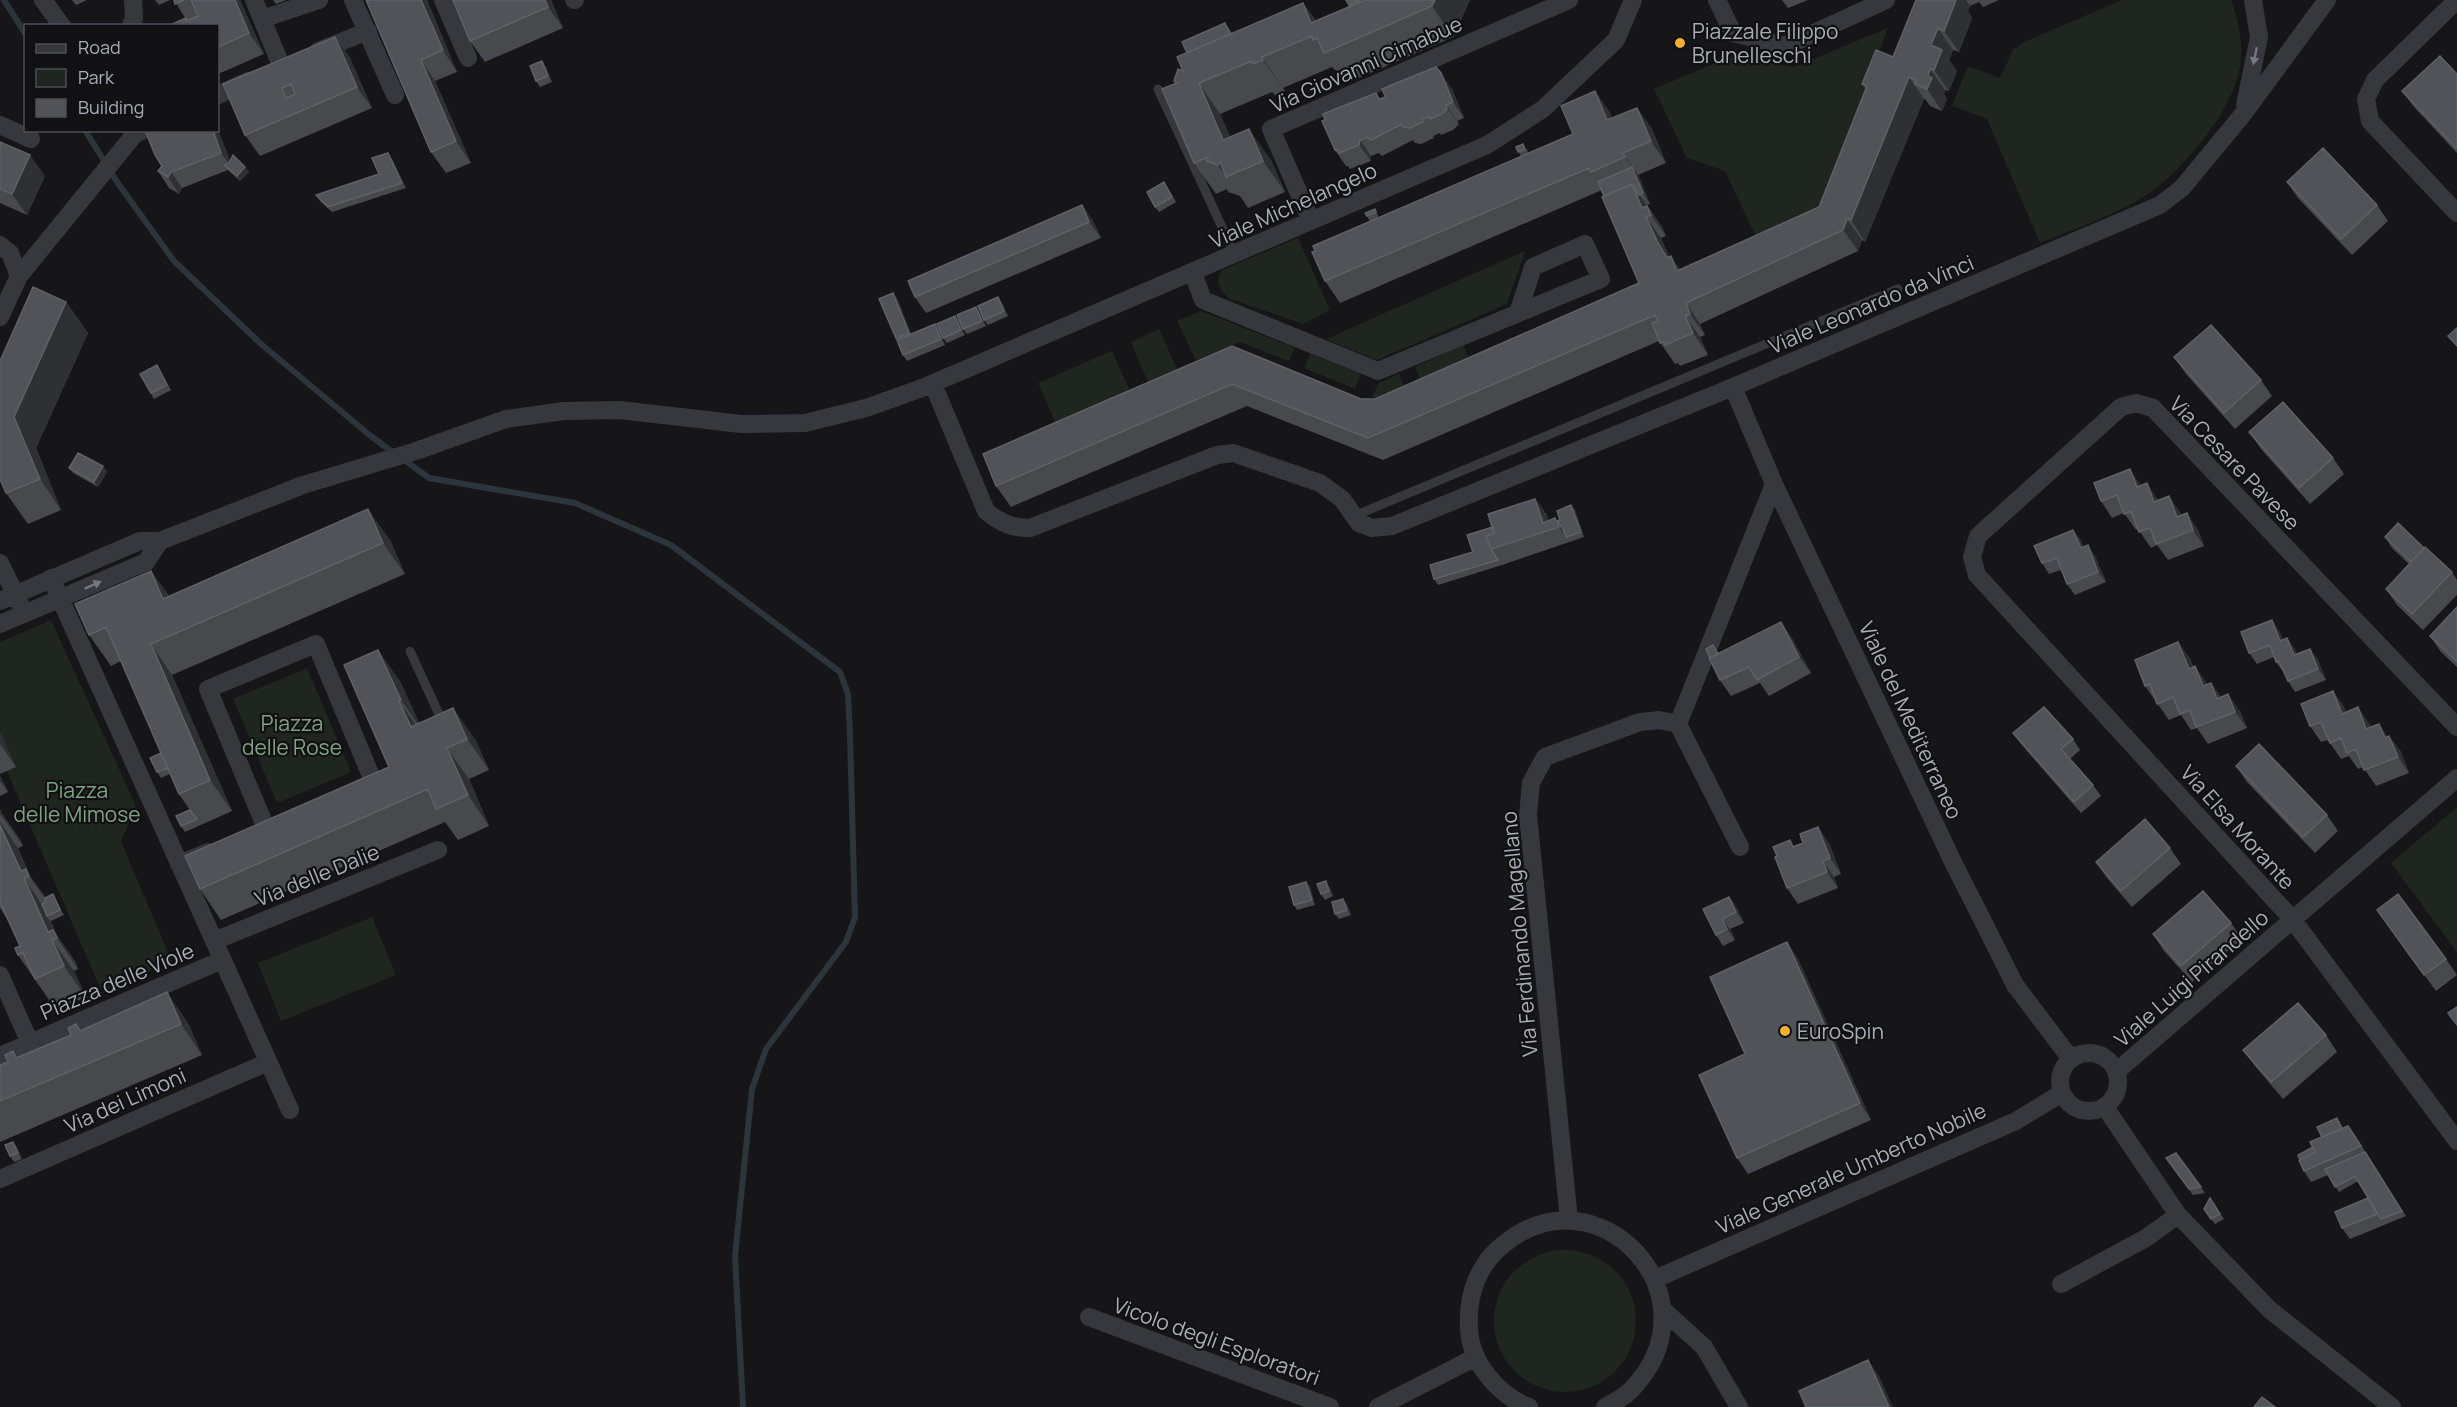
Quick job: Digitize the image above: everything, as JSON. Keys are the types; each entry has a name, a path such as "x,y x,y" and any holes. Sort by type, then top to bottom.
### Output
{"street":[{"path":"43,0 61,24"},
{"path":"132,24 134,0"},
{"path":"254,0 281,65"},
{"path":"262,19 319,0"},
{"path":"353,0 395,95"},
{"path":"443,0 468,58"},
{"name":"Via Giovanni Cimabue","path":"1311,221 1271,129 1569,0"},
{"name":"Viale Michelangelo","path":"8,597 140,541 160,541 303,485 416,451 506,419 564,411 620,410 741,424 805,423 866,408 928,386 1487,145 1543,109 1616,40 1633,0"},
{"path":"1718,0 1733,33 1786,46 1886,0"},
{"path":"2244,112 2259,37 2253,0"},
{"name":"Viale Leonardo da Vinci","path":"928,386 986,511 1000,522 1017,528 1030,528 1217,455 1233,453 1320,483 1342,499 1359,523 1372,528 1392,526 1733,387 2160,205 2182,188 2244,112 2327,0"},
{"path":"2457,0 2375,80 2366,99 2370,121 2457,213"},
{"path":"219,95 281,65 368,31"},
{"path":"0,125 31,140"},
{"path":"0,316 19,276 136,132"},
{"path":"1193,273 1203,300 1378,371 1601,279 1586,244 1533,267 1518,313"},
{"path":"0,245 10,253 19,276"},
{"name":"Viale del Mediterraneo","path":"1733,387 1774,484 1953,862 2015,985 2070,1059"},
{"name":"Via Cesare Pavese","path":"1972,557 1978,536 2121,407 2136,403 2153,408 2457,727"},
{"path":"1740,847 1678,724 1774,484"},
{"path":"0,624 146,562 160,541"},
{"name":"Via Elsa Morante","path":"1972,557 1977,575 2293,920 2457,1141"},
{"path":"0,563 8,597 25,614"},
{"path":"51,578 290,1110"},
{"path":"244,837 272,826 208,689 316,644 374,783 342,796"},
{"name":"Via Ferdinando Magellano","path":"1569,1220 1528,815 1531,783 1545,757 1640,722 1659,720 1678,724"},
{"name":"Viale Luigi Pirandello","path":"2117,1071 2457,778"},
{"path":"179,864 223,846"},
{"name":"Via delle Dalie","path":"214,942 438,849"},
{"name":"Piazza delle Viole","path":"0,1056 222,960"},
{"name":"Piazza delle Viole","path":"0,975 30,1043"},
{"path":"2088,1053 2097,1053 2112,1063 2117,1071 2119,1082 2113,1100 2105,1107 2095,1111 2075,1108 2067,1102 2062,1093 2061,1075 2070,1059 2088,1053"},
{"name":"Via dei Limoni","path":"0,1179 268,1062"},
{"name":"Viale Generale Umberto Nobile","path":"1655,1279 2016,1121 2062,1093"},
{"path":"2105,1107 2178,1215 2269,1309 2392,1407"},
{"path":"2061,1284 2146,1238 2178,1215"},
{"path":"1529,1407 1517,1402 1493,1383 1476,1358 1469,1330 1469,1302 1478,1275 1493,1252 1515,1234 1541,1223 1569,1220 1596,1225 1620,1237 1640,1255 1655,1279 1663,1310 1661,1340 1650,1368 1630,1391 1605,1407"},
{"path":"1663,1310 1704,1347 1739,1407"},
{"name":"Vicolo degli Esploratori","path":"1089,1317 1330,1407"},
{"path":"1378,1407 1476,1358"}],"lane":[{"path":"1158,89 1235,255"},
{"name":"Viale Leonardo da Vinci","path":"1354,516 1898,289"},
{"path":"410,651 445,727"}],"green space":[{"path":"2122,0 2231,0 2240,37 2241,57 2238,76 2223,111 2211,129 2198,147 2167,179 2137,201 2089,224 2040,243 1987,119 1952,106 1968,66 2000,78 2013,50 2024,42"},
{"path":"1888,28 1816,223 1761,247 1725,171 1687,158 1654,89 1732,56 1794,67"},
{"path":"1298,238 1330,310 1303,324 1228,298 1221,290 1218,280 1222,270"},
{"path":"1525,251 1507,304 1377,360 1326,339"},
{"path":"1201,311 1295,348 1289,361 1240,342 1196,360 1177,321"},
{"path":"1159,329 1177,369 1148,382 1131,342"},
{"path":"1463,345 1469,359 1421,380 1415,367"},
{"path":"1112,351 1130,391 1056,424 1038,383"},
{"path":"1310,354 1361,374 1355,389 1304,368"},
{"path":"1399,374 1405,388 1381,399 1372,397 1379,383"},
{"name":"Piazza delle Mimose","path":"51,620 136,806 121,841 172,962 101,990 0,755 0,642"},
{"name":"Piazza delle Rose","path":"307,668 351,772 277,803 233,699"},
{"path":"2457,807 2457,952 2391,863"},
{"path":"372,917 396,975 281,1021 258,963"},
{"path":"1565,1250 1592,1255 1615,1271 1631,1294 1636,1321 1631,1348 1615,1371 1592,1387 1565,1392 1538,1387 1515,1371 1499,1348 1494,1321 1499,1294 1515,1271 1538,1255"}],"building":[{"path":"191,0 235,0 249,33 219,47 219,24 172,24 198,16"},
{"path":"366,0 421,0 443,50 421,60 456,141 431,152"},
{"path":"453,0 545,0 548,7 470,41"},
{"path":"1346,0 1360,0 1349,5"},
{"path":"1365,0 1435,0 1432,6 1324,53 1317,38 1313,40 1312,36 1262,57 1263,60 1253,64 1252,61 1199,83 1223,140 1249,129 1263,161 1226,177 1220,162 1218,165 1207,161 1208,157 1194,163 1162,89 1177,83 1174,81 1178,69 1183,71 1177,57 1303,3 1311,23"},
{"path":"1916,0 1956,0 1944,31 1938,28 1931,45 1942,50 1934,70 1930,69 1928,76 1932,78 1927,89 1915,84 1916,80 1909,77 1851,220 1847,219 1843,230 1686,303 1690,314 1685,316 1693,333 1665,345 1664,342 1660,343 1652,323 1658,321 1655,315 1368,438 1232,384 996,486 983,454 1232,346 1361,399 1375,399 1639,283 1602,197 1632,184 1642,208 1647,206 1651,215 1646,217 1658,243 1667,258 1671,256 1677,271 1819,207 1867,86 1862,84 1876,50 1893,57"},
{"path":"1225,23 1230,34 1187,53 1182,42"},
{"path":"335,37 357,87 245,135 223,84","holes":["291,84 295,94 286,98 282,88"]},
{"path":"2440,56 2457,74 2456,148 2402,91"},
{"path":"542,61 548,76 536,81 530,66"},
{"path":"1436,67 1441,73 1453,102 1446,105 1447,108 1442,114 1430,119 1429,117 1422,119 1423,122 1410,128 1403,127 1402,124 1371,140 1367,137 1360,140 1359,145 1339,153 1337,149 1335,150 1322,121 1325,120 1323,114 1376,93 1379,99 1383,98 1385,96 1382,89"},
{"path":"1595,91 1607,120 1637,108 1651,141 1623,153 1625,157 1591,172 1589,168 1325,281 1312,252 1315,251 1313,246 1573,134 1561,106"},
{"path":"146,132 214,132 221,153 171,172 168,177 158,171 162,166"},
{"path":"0,142 30,155 12,194 0,189"},
{"path":"1523,144 1525,149 1518,152 1516,147"},
{"path":"2323,148 2377,205 2341,239 2287,182"},
{"path":"388,153 402,183 328,207 316,195 379,174 372,158"},
{"path":"233,155 245,167 237,176 224,165 229,163"},
{"path":"1632,167 1643,193 1639,195 1632,184 1604,196 1598,182"},
{"path":"1164,182 1172,197 1155,207 1147,192"},
{"path":"1082,205 1089,222 915,297 908,281"},
{"path":"1375,209 1376,212 1367,216 1365,213"},
{"path":"33,287 66,302 14,417 40,479 6,493 0,479 0,361"},
{"path":"893,293 909,333 896,338 879,299"},
{"path":"998,297 1004,311 984,320 978,306"},
{"path":"976,307 982,321 963,329 957,315"},
{"path":"955,316 961,330 943,338 937,324"},
{"path":"935,324 941,339 903,355 897,340"},
{"path":"2211,325 2261,380 2224,413 2174,357"},
{"path":"2457,328 2457,346 2448,336"},
{"path":"157,365 167,385 151,393 140,374"},
{"path":"2283,402 2333,458 2299,488 2249,432"},
{"path":"78,453 103,466 94,482 69,468"},
{"path":"2130,469 2137,487 2147,483 2154,502 2169,496 2177,517 2187,513 2193,530 2156,544 2150,528 2139,532 2131,511 2124,514 2117,495 2101,501 2094,483"},
{"path":"1535,499 1543,523 1555,518 1559,527 1491,549 1486,536 1494,533 1488,514"},
{"path":"1571,505 1581,532 1566,537 1557,521 1560,520 1557,511"},
{"path":"368,509 383,543 151,644 210,780 179,794 106,627 89,635 75,604 151,571 163,599"},
{"path":"2398,523 2424,548 2411,562 2385,537"},
{"path":"1493,527 1494,533 1486,536 1498,560 1434,579 1430,565 1473,552 1467,535"},
{"path":"2073,530 2081,548 2088,545 2098,572 2067,584 2057,558 2042,563 2034,546"},
{"path":"2425,547 2452,572 2412,614 2386,589"},
{"path":"2457,607 2457,662 2430,636"},
{"path":"2272,620 2280,641 2287,638 2294,655 2310,649 2318,669 2288,681 2279,661 2276,662 2270,645 2249,653 2241,632"},
{"path":"1781,622 1799,657 1757,680 1749,667 1720,680 1709,658"},
{"path":"2178,642 2189,669 2195,666 2203,686 2211,683 2217,699 2228,694 2235,712 2196,727 2190,710 2180,714 2173,697 2157,704 2150,684 2145,686 2135,660"},
{"path":"1713,645 1718,654 1710,658 1706,649"},
{"path":"378,650 411,727 453,708 467,739 447,748 468,795 436,809 428,789 200,889 185,856 389,767 344,665"},
{"path":"2333,691 2342,714 2358,707 2366,729 2379,724 2385,738 2389,736 2398,757 2364,770 2356,749 2347,753 2341,738 2330,743 2321,722 2310,726 2301,704"},
{"path":"2044,707 2073,739 2061,749 2093,785 2074,802 2013,733"},
{"path":"2259,744 2327,815 2303,837 2236,766"},
{"path":"161,753 168,768 157,772 150,758"},
{"path":"190,810 197,819 181,826 176,816"},
{"path":"2145,819 2170,848 2121,891 2096,862"},
{"path":"0,825 21,871 26,869 29,876 24,878 48,932 53,930 57,938 52,940 64,966 35,979 23,953 18,955 15,948 20,946 0,902"},
{"path":"1818,827 1830,858 1823,861 1827,872 1787,888 1773,847 1790,840 1793,847 1803,843 1800,834"},
{"path":"1326,881 1329,891 1321,894 1317,884"},
{"path":"1306,882 1312,900 1294,905 1289,887"},
{"path":"2203,891 2231,923 2181,966 2153,934"},
{"path":"53,894 60,910 47,916 42,904 45,898"},
{"path":"2398,894 2446,959 2424,975 2377,910"},
{"path":"1729,897 1736,912 1722,919 1727,929 1716,935 1703,909"},
{"path":"1343,899 1347,910 1335,914 1332,902"},
{"name":"EuroSpin","path":"1787,942 1860,1103 1737,1158 1699,1075 1745,1054 1710,977"},
{"path":"167,992 181,1024 0,1101 0,1065 8,1062 5,1055 13,1051 16,1058 71,1035 68,1028 76,1024 80,1031"},
{"path":"2298,1003 2326,1035 2271,1082 2243,1050"},
{"path":"2457,1007 2457,1025 2448,1013"},
{"path":"2337,1118 2342,1129 2322,1137 2317,1127"},
{"path":"2348,1126 2361,1146 2304,1171 2299,1160 2315,1152 2310,1142"},
{"path":"13,1142 18,1153 10,1156 5,1145"},
{"path":"2313,1147 2315,1152 2300,1160 2298,1155"},
{"path":"2365,1152 2402,1211 2381,1219 2355,1176 2335,1187 2325,1169"},
{"path":"2176,1153 2201,1187 2189,1189 2166,1158"},
{"path":"2210,1198 2220,1214 2211,1219 2204,1209"},
{"path":"2368,1198 2377,1214 2342,1228 2335,1212"},
{"path":"1868,1360 1889,1407 1806,1407 1799,1391"},
{"path":"2262,1397 2275,1407 2254,1407"}],"waterway":[{"path":"4,0 24,32"},
{"path":"86,132 117,182 174,261 261,344 394,453"},
{"path":"403,459 429,478 575,503 671,545 840,672 848,694 855,917 846,942 766,1049 752,1089 735,1256 743,1407"}],"place":[{"name":"Piazzale Filippo Brunelleschi","path":"1680,43"},
{"name":"EuroSpin","path":"1785,1031"}]}
